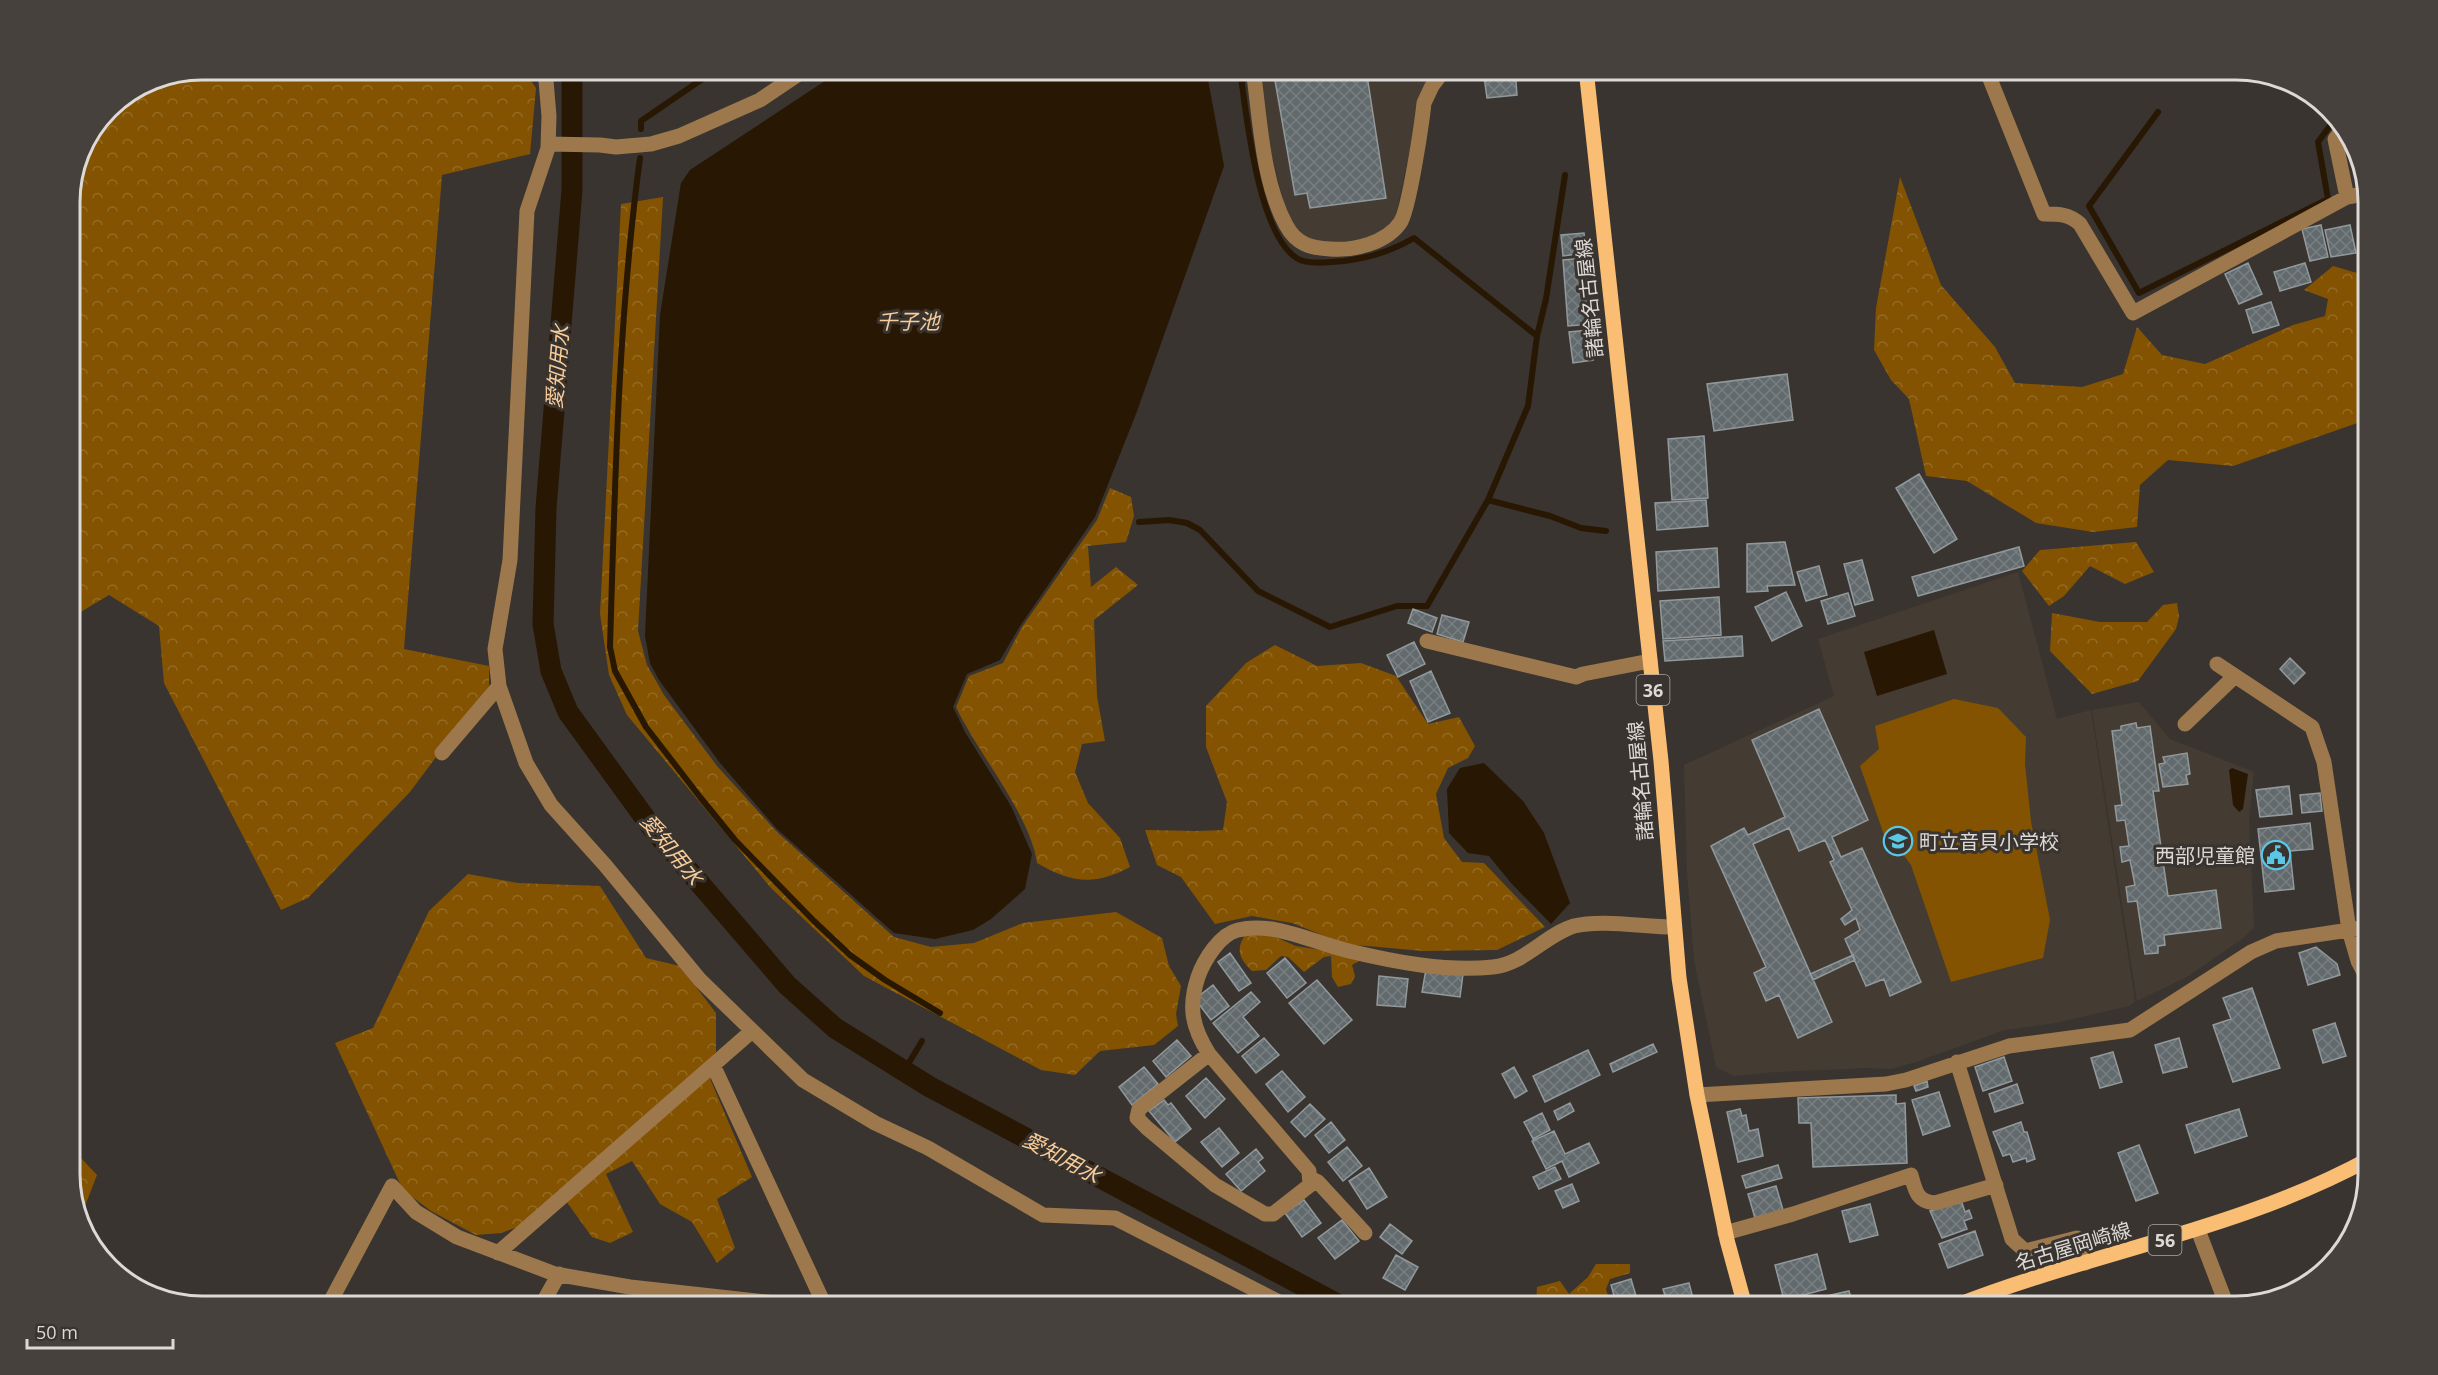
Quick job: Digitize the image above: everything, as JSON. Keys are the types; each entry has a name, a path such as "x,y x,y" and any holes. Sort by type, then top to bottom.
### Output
{"main road":[{"name":"諸輪名古屋線","path":"1587,80 1650,661 1674,927 1697,1095 1725,1233 1742,1295"},
{"name":"名古屋岡崎線","path":"1988,1295 2085,1263 2198,1230 2333,1179 2358,1165"}],"street":[{"path":"546,80 554,144 527,211 510,560 495,649 499,686 526,763 551,806 605,865 700,980 803,1080 875,1123 928,1148 1043,1215 1115,1218 1266,1295"},
{"path":"554,144 616,147 651,144 679,136 760,100 790,80"},
{"path":"1255,80 1267,166 1277,206 1286,226 1296,239 1306,246 1335,250 1383,239 1402,220 1424,103 1437,80"},
{"path":"1990,80 2044,214 2064,214 2080,224 2133,313 2347,197 2358,195"},
{"path":"2339,135 2335,140 2347,197"},
{"path":"1427,641 1576,677 1650,661"},
{"path":"2217,664 2312,728 2324,762 2349,930 2358,961"},
{"path":"2185,724 2235,676"},
{"path":"442,753 499,686"},
{"path":"1209,1054 1139,1108 1137,1118 1215,1185 1265,1214 1273,1214 1310,1185 1309,1170 1209,1054 1199,1039 1191,1004 1199,974 1225,936 1235,930 1265,928 1347,951 1438,967 1494,968 1516,961 1573,926 1600,924 1674,927"},
{"path":"1697,1095 1886,1084 1906,1080 2009,1046 2130,1030 2251,952 2276,941 2358,929"},
{"path":"498,1253 752,1032"},
{"path":"1957,1062 2012,1239 2025,1251 2077,1238 2085,1263"},
{"path":"713,1065 820,1295"},
{"path":"1725,1233 1793,1214 1911,1175 1917,1196 1926,1203 1935,1203 1996,1185"},
{"path":"1310,1178 1318,1182 1365,1233"},
{"path":"334,1295 392,1186 416,1212 457,1237 558,1275 630,1287 700,1295"},
{"path":"2198,1230 2223,1295"},
{"path":"548,1295 558,1275"}],"shaded area":[{"path":"1261,80 1433,80 1415,124 1395,219 1379,234 1346,245 1308,241 1289,223 1272,155"},
{"name":"町立音貝小学校","path":"2018,572 2057,719 2091,710 2135,1002 2129,1006 2055,1023 2005,1030 1891,1069 1776,1072 1734,1076 1716,1067 1694,960 1687,872 1684,765 1834,696 1818,639"},
{"path":"2139,702 2170,739 2254,772 2249,819 2254,927 2242,939 2187,977 2137,1001 2092,710"}],"green space":[{"path":"531,80 536,88 530,154 442,175 404,649 489,666 489,686 410,792 308,898 281,910 164,683 159,626 109,595 80,612 80,193 86,162 92,147 105,127 121,110 140,96 162,86 185,81"},
{"path":"1900,177 1941,285 1995,347 2015,383 2082,387 2123,374 2137,327 2162,355 2205,364 2293,325 2325,316 2328,299 2304,290 2333,266 2358,272 2358,423 2233,466 2168,460 2140,485 2137,527 2093,532 2036,523 1967,481 1926,476 1909,399 1891,380 1874,350 1876,308"},
{"path":"663,197 638,631 647,665 664,695 717,766 777,832 894,937 931,947 974,943 1023,923 1116,912 1162,938 1169,966 1181,986 1176,1014 1178,1026 1154,1045 1100,1051 1075,1075 1041,1070 864,976 771,888 627,715 609,675 600,614 621,204"},
{"path":"1110,488 1131,497 1134,516 1126,542 1088,546 1091,587 1116,567 1138,585 1094,620 1097,696 1105,741 1082,744 1075,772 1088,803 1120,838 1130,867 1105,877 1083,880 1061,875 1037,863 1025,825 956,707 969,676 1003,663 1022,627 1097,520"},
{"path":"2136,542 2154,572 2125,584 2090,566 2064,596 2049,606 2022,571 2040,550"},
{"path":"2177,603 2179,617 2176,629 2138,681 2092,694 2050,651 2052,613 2100,622 2147,622 2163,605"},
{"path":"1275,645 1317,666 1361,663 1396,676 1428,724 1459,717 1475,746 1468,758 1448,768 1436,794 1444,838 1462,862 1484,863 1545,927 1497,950 1423,951 1345,944 1292,923 1252,916 1215,924 1181,877 1157,865 1145,830 1223,830 1227,802 1206,747 1206,706 1246,663"},
{"path":"1954,699 1998,708 2026,737 2025,764 2031,821 2050,920 2043,958 1951,982 1911,865 1897,846 1884,835 1860,766 1879,749 1875,726"},
{"path":"468,874 518,883 600,886 646,958 680,966 716,1013 716,1052 707,1061 711,1081 752,1177 717,1199 735,1248 717,1263 692,1222 660,1204 632,1161 606,1174 633,1232 610,1243 592,1237 558,1190 528,1223 501,1233 476,1235 431,1211 403,1190 335,1043 373,1028 429,911"},
{"path":"1266,933 1296,946 1333,952 1361,960 1352,965 1355,976 1351,984 1338,987 1332,977 1331,956 1324,957 1304,972 1288,957 1281,956 1266,970 1252,971 1240,954 1240,945 1245,935"},
{"path":"80,1157 97,1175 84,1207 80,1182"},
{"path":"1596,1264 1630,1264 1630,1273 1610,1279 1606,1289 1608,1295 1537,1295 1537,1287 1560,1281 1569,1294 1588,1277"}],"water":[{"name":"千子池","path":"826,80 1208,80 1224,166 1136,414 1095,517 1020,626 1000,660 967,674 953,707 965,732 1011,806 1032,854 1025,889 991,919 973,930 935,939 894,933 777,829 720,763 659,680 650,663 645,636 660,315 681,183 690,170"},
{"path":"1934,630 1947,674 1877,696 1864,652"},
{"path":"1484,763 1523,801 1544,833 1570,903 1551,924 1511,883 1489,856 1468,853 1449,833 1447,789 1460,768"},
{"path":"2232,768 2248,774 2243,809 2239,812 2233,805 2229,770"}],"building":[{"path":"1275,80 1368,80 1386,198 1310,208 1307,193 1295,195"},
{"path":"1485,80 1516,80 1517,95 1487,98"},
{"path":"2321,225 2328,257 2310,261 2302,229"},
{"path":"2350,225 2356,253 2331,257 2325,230"},
{"path":"1584,233 1586,253 1563,256 1561,235"},
{"path":"1585,258 1590,324 1568,326 1563,260"},
{"path":"2248,263 2262,294 2239,304 2225,274"},
{"path":"2305,263 2311,282 2280,291 2274,272"},
{"path":"2271,302 2279,325 2253,333 2246,310"},
{"path":"1589,330 1593,360 1573,363 1569,332"},
{"path":"1787,374 1793,420 1714,431 1707,384"},
{"path":"1704,436 1708,498 1672,500 1668,439"},
{"path":"1919,474 1957,539 1934,553 1896,488"},
{"path":"1706,500 1708,526 1657,530 1655,503"},
{"path":"1785,542 1795,585 1767,586 1768,591 1747,592 1747,544"},
{"path":"2019,547 2024,566 1918,596 1912,577"},
{"path":"1717,548 1719,587 1658,591 1656,552"},
{"path":"1862,560 1873,600 1855,605 1844,564"},
{"path":"1819,566 1827,595 1806,601 1797,572"},
{"path":"1786,592 1802,626 1772,641 1755,607"},
{"path":"1848,593 1855,616 1828,624 1821,601"},
{"path":"1719,597 1721,635 1663,639 1660,601"},
{"path":"1413,609 1437,618 1432,632 1408,623"},
{"path":"1442,615 1469,622 1463,642 1437,634"},
{"path":"1742,636 1743,656 1665,661 1663,641"},
{"path":"1414,642 1425,664 1398,677 1387,655"},
{"path":"2290,658 2305,673 2294,684 2280,669"},
{"path":"1431,671 1450,713 1428,722 1410,681"},
{"path":"1819,709 1868,820 1832,837 1841,857 1862,848 1921,982 1890,996 1884,979 1866,986 1845,939 1860,930 1856,918 1845,925 1841,919 1852,910 1830,862 1834,860 1825,840 1799,851 1789,828 1753,844 1832,1022 1798,1038 1779,995 1766,1001 1754,973 1766,967 1711,846 1744,828 1748,835 1785,817 1752,740"},
{"path":"2136,723 2137,728 2150,726 2159,791 2153,791 2168,896 2216,890 2221,928 2164,935 2165,945 2158,946 2158,953 2145,954 2137,901 2128,902 2126,887 2135,885 2130,860 2122,862 2120,847 2129,846 2125,820 2117,821 2115,806 2122,805 2112,731 2121,730 2121,726"},
{"path":"2187,753 2190,774 2186,775 2188,784 2163,787 2159,764 2165,763 2163,757"},
{"path":"2289,786 2292,814 2260,817 2256,790"},
{"path":"2320,793 2322,811 2302,813 2300,795"},
{"path":"2310,823 2313,849 2290,851 2294,889 2265,892 2258,829"},
{"path":"2316,947 2337,964 2340,975 2308,985 2299,953"},
{"path":"1230,953 1251,983 1239,991 1218,962"},
{"path":"1853,955 1855,960 1813,980 1810,974"},
{"path":"1285,958 1306,983 1287,998 1267,973"},
{"path":"1426,969 1463,974 1460,997 1422,992"},
{"path":"1379,976 1408,979 1405,1007 1377,1005"},
{"path":"1317,980 1352,1020 1324,1044 1289,1003"},
{"path":"1213,985 1229,1006 1211,1020 1195,999"},
{"path":"2252,988 2280,1068 2233,1082 2213,1025 2231,1019 2223,998"},
{"path":"1251,992 1260,1002 1243,1017 1259,1036 1238,1053 1213,1023"},
{"path":"2335,1023 2346,1056 2323,1063 2313,1030"},
{"path":"1264,1038 1279,1055 1256,1073 1242,1056"},
{"path":"2179,1038 2187,1067 2163,1073 2155,1045"},
{"path":"1177,1040 1191,1056 1166,1077 1153,1061"},
{"path":"1653,1044 1657,1052 1613,1072 1610,1064"},
{"path":"1588,1050 1600,1075 1545,1102 1533,1076"},
{"path":"2113,1052 2122,1082 2100,1088 2091,1058"},
{"path":"2004,1057 2012,1081 1983,1091 1975,1067"},
{"path":"1144,1067 1158,1084 1132,1105 1119,1087"},
{"path":"1514,1067 1527,1091 1515,1098 1502,1074"},
{"path":"1282,1071 1305,1097 1288,1112 1266,1084"},
{"path":"1206,1078 1225,1099 1205,1118 1186,1096"},
{"path":"1927,1081 1928,1087 1916,1091 1914,1086"},
{"path":"2017,1084 2023,1103 1995,1112 1989,1094"},
{"path":"1939,1092 1950,1126 1923,1135 1912,1100"},
{"path":"1896,1095 1896,1104 1905,1103 1907,1163 1813,1167 1811,1123 1799,1123 1798,1098"},
{"path":"1164,1100 1168,1105 1171,1103 1191,1129 1175,1142 1149,1111"},
{"path":"1570,1103 1574,1111 1558,1120 1554,1111"},
{"path":"1310,1104 1325,1119 1305,1137 1291,1122"},
{"path":"1740,1109 1742,1116 1746,1115 1749,1131 1758,1129 1763,1156 1738,1162 1727,1112"},
{"path":"2239,1109 2247,1136 2195,1153 2186,1125"},
{"path":"1542,1113 1550,1130 1533,1139 1524,1122"},
{"path":"1331,1122 1345,1140 1329,1153 1315,1135"},
{"path":"2021,1122 2024,1132 2027,1132 2035,1159 2027,1162 2026,1158 2013,1162 2010,1154 2003,1156 1993,1132"},
{"path":"1219,1128 1239,1153 1222,1167 1201,1142"},
{"path":"1554,1131 1565,1154 1589,1143 1599,1163 1569,1177 1562,1161 1546,1169 1532,1141"},
{"path":"2139,1145 2158,1193 2136,1201 2118,1153"},
{"path":"1347,1147 1362,1166 1343,1181 1328,1162"},
{"path":"1256,1149 1263,1158 1258,1162 1265,1171 1241,1191 1226,1174"},
{"path":"1778,1165 1782,1178 1746,1188 1742,1176"},
{"path":"1555,1167 1561,1179 1539,1189 1533,1177"},
{"path":"1369,1168 1387,1197 1367,1209 1349,1181"},
{"path":"1572,1184 1579,1201 1563,1208 1555,1191"},
{"path":"1776,1186 1783,1210 1755,1218 1748,1194"},
{"path":"1304,1200 1321,1223 1302,1237 1285,1213"},
{"path":"1961,1200 1965,1212 1969,1210 1972,1218 1964,1221 1967,1229 1942,1238 1930,1211"},
{"path":"1870,1204 1878,1235 1850,1242 1842,1211"},
{"path":"1342,1220 1359,1241 1335,1259 1318,1238"},
{"path":"1390,1224 1412,1241 1402,1254 1380,1237"},
{"path":"1975,1231 1983,1255 1948,1268 1939,1244"},
{"path":"1817,1254 1826,1289 1803,1295 1783,1295 1775,1265"},
{"path":"1396,1255 1418,1267 1405,1290 1383,1278"},
{"path":"1631,1279 1636,1295 1614,1295 1611,1285"},
{"path":"1689,1283 1692,1295 1665,1295 1663,1289"},
{"path":"1849,1291 1850,1295 1831,1295"}],"waterway":[{"name":"愛知用水","path":"572,80 572,190 546,508 543,624 551,671 568,712 653,829 787,985 835,1028 930,1087 1320,1295"},
{"path":"641,129 641,121 701,80"},
{"path":"1242,80 1250,142 1264,200 1273,226 1284,246 1298,259 1321,263 1353,260 1389,250 1414,238 1537,336"},
{"path":"2158,112 2089,206 2139,293 2328,199 2318,142 2331,125"},
{"path":"640,158 627,280 619,402 610,647 615,671 646,727 735,840 850,955 885,980 940,1013"},
{"path":"1139,522 1169,520 1187,523 1200,530 1258,591 1330,627 1397,606 1427,606 1488,500 1528,406 1537,336 1546,299 1565,175"},
{"path":"1488,500 1550,516 1581,528 1606,531"},
{"path":"904,1071 922,1041"}],"place":[{"name":"町立音貝小学校","path":"1898,841"},
{"name":"西部児童館","path":"2276,855"}]}
